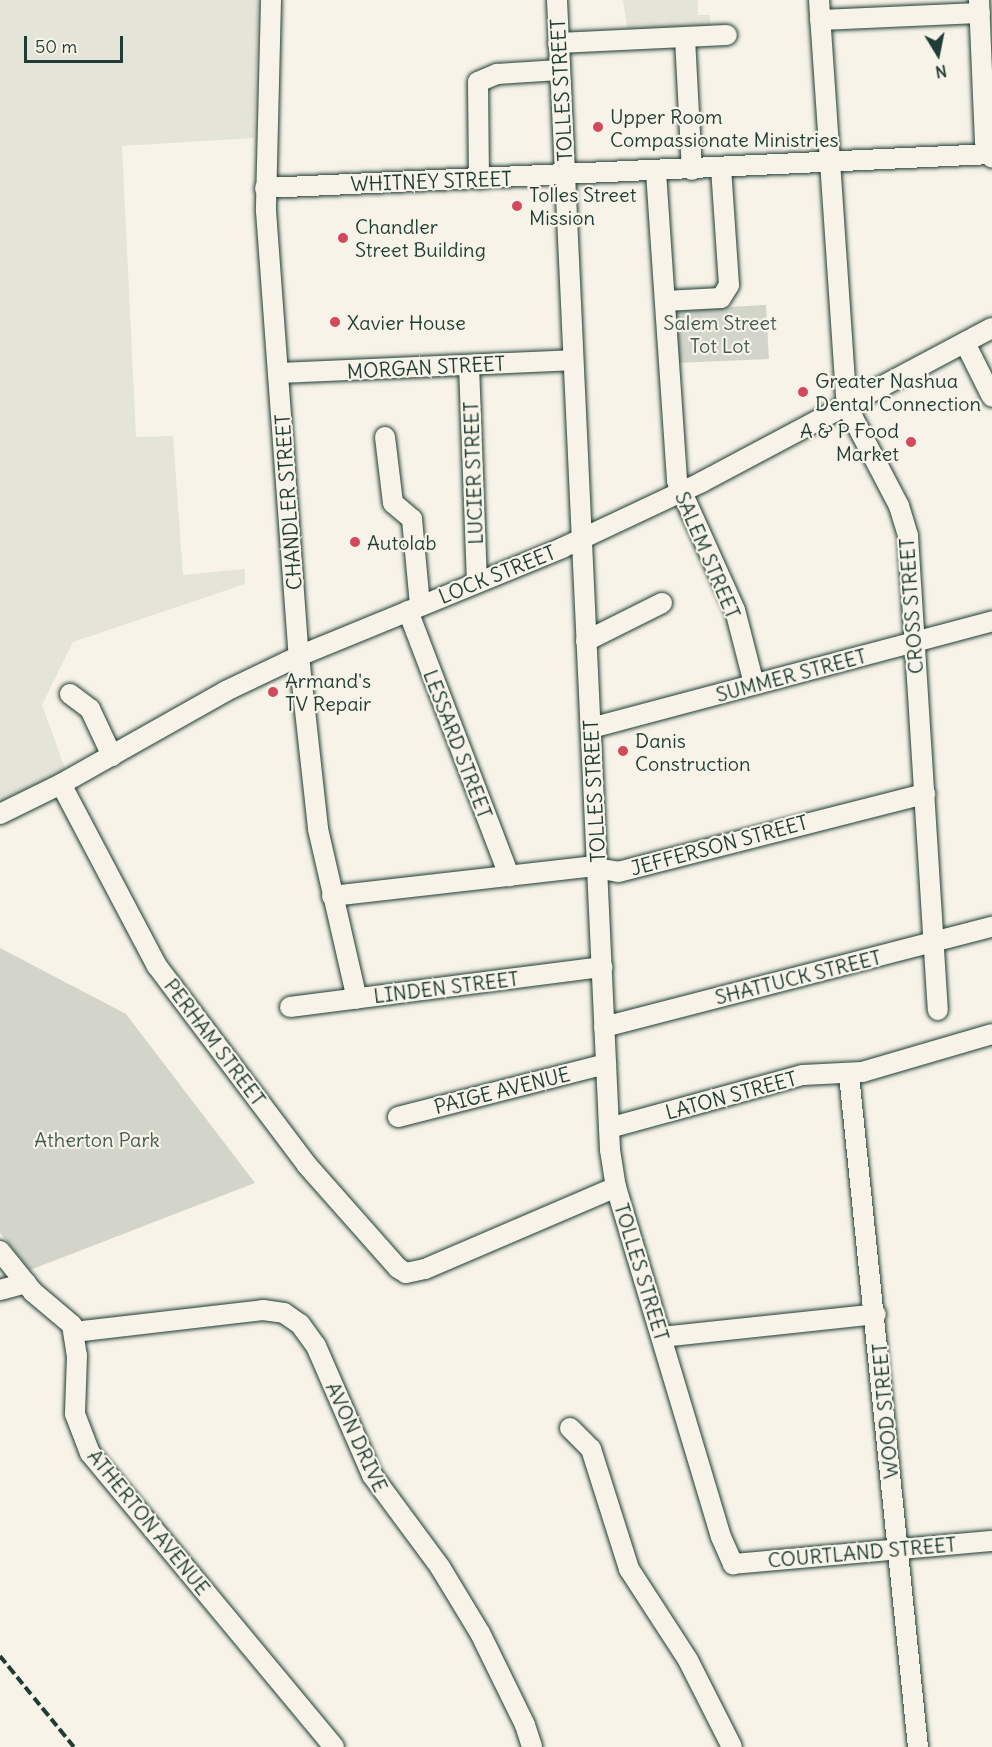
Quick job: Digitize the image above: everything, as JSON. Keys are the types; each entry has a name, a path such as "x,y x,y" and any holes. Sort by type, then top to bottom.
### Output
{"street":[{"name":"CHANDLER STREET","path":"271,0 265,188 299,656 318,829 357,999"},
{"name":"TOLLES STREET","path":"557,0 558,70 565,177 609,1128 616,1187 721,1537 733,1564"},
{"name":"CROSS STREET","path":"819,0 829,162 849,407 904,521 915,643 938,1010"},
{"path":"820,20 979,6 985,142 991,155"},
{"path":"558,43 727,35"},
{"path":"685,38 692,170"},
{"path":"479,179 477,82 496,74 558,70"},
{"name":"WHITNEY STREET","path":"265,188 565,177 991,155"},
{"path":"665,302 721,298 729,285 721,169"},
{"name":"SALEM STREET","path":"656,172 680,492 735,610 754,684"},
{"name":"LOCK STREET","path":"0,814 62,784 200,704 299,656 582,538 680,492 849,407 992,328"},
{"path":"965,343 992,397"},
{"name":"MORGAN STREET","path":"278,373 573,360"},
{"name":"LUCIER STREET","path":"469,365 477,582"},
{"name":"LESSARD STREET","path":"385,437 393,503 412,519 414,609 509,876"},
{"path":"586,641 662,603"},
{"name":"SUMMER STREET","path":"591,728 992,621"},
{"path":"70,694 90,709 112,756"},
{"name":"PERHAM STREET","path":"62,784 157,966 306,1164 387,1258 406,1273 616,1187"},
{"name":"JEFFERSON STREET","path":"332,896 509,876 598,869 618,872 925,794"},
{"name":"SHATTUCK STREET","path":"604,1026 992,927"},
{"name":"LINDEN STREET","path":"290,1007 602,967"},
{"name":"LATON STREET","path":"609,1128 803,1075 849,1075 992,1034"},
{"name":"PAIGE AVENUE","path":"398,1117 606,1064"},
{"name":"WOOD STREET","path":"849,1075 876,1314 918,1747"},
{"path":"0,1251 38,1297 65,1315 75,1332"},
{"path":"0,1290 26,1283"},
{"name":"AVON DRIVE","path":"75,1332 263,1310 284,1313 300,1324 316,1346 372,1475 435,1559 480,1633 525,1725 532,1747"},
{"path":"662,1337 876,1314"},
{"name":"ATHERTON AVENUE","path":"75,1332 74,1407 82,1438 90,1453 334,1747"},
{"path":"570,1428 591,1449 629,1569 688,1660 732,1747"},
{"name":"COURTLAND STREET","path":"733,1564 992,1541"}],"shaded area":[{"path":"0,0 258,0 254,138 122,146 136,437 173,436 183,575 245,569 245,584 73,642 42,705 66,771 0,804"},
{"path":"623,0 698,0 698,15 710,15 710,29 628,33"}],"green space":[{"name":"Salem Street Tot Lot","path":"766,305 769,359 674,363 671,310"},
{"name":"Atherton Park","path":"0,948 126,1014 255,1183 30,1270 0,1233"}],"railway":[{"path":"0,1656 74,1747"}],"place":[{"name":"Upper Room Compassionate Ministries","path":"598,127"},
{"name":"Tolles Street Mission","path":"517,206"},
{"name":"Chandler Street Building","path":"343,238"},
{"name":"Xavier House","path":"335,322"},
{"name":"Greater Nashua Dental Connection","path":"803,392"},
{"name":"A & P Food Market","path":"911,442"},
{"name":"Autolab","path":"355,542"},
{"name":"Armand's TV Repair","path":"273,692"},
{"name":"Danis Construction","path":"623,751"}]}
